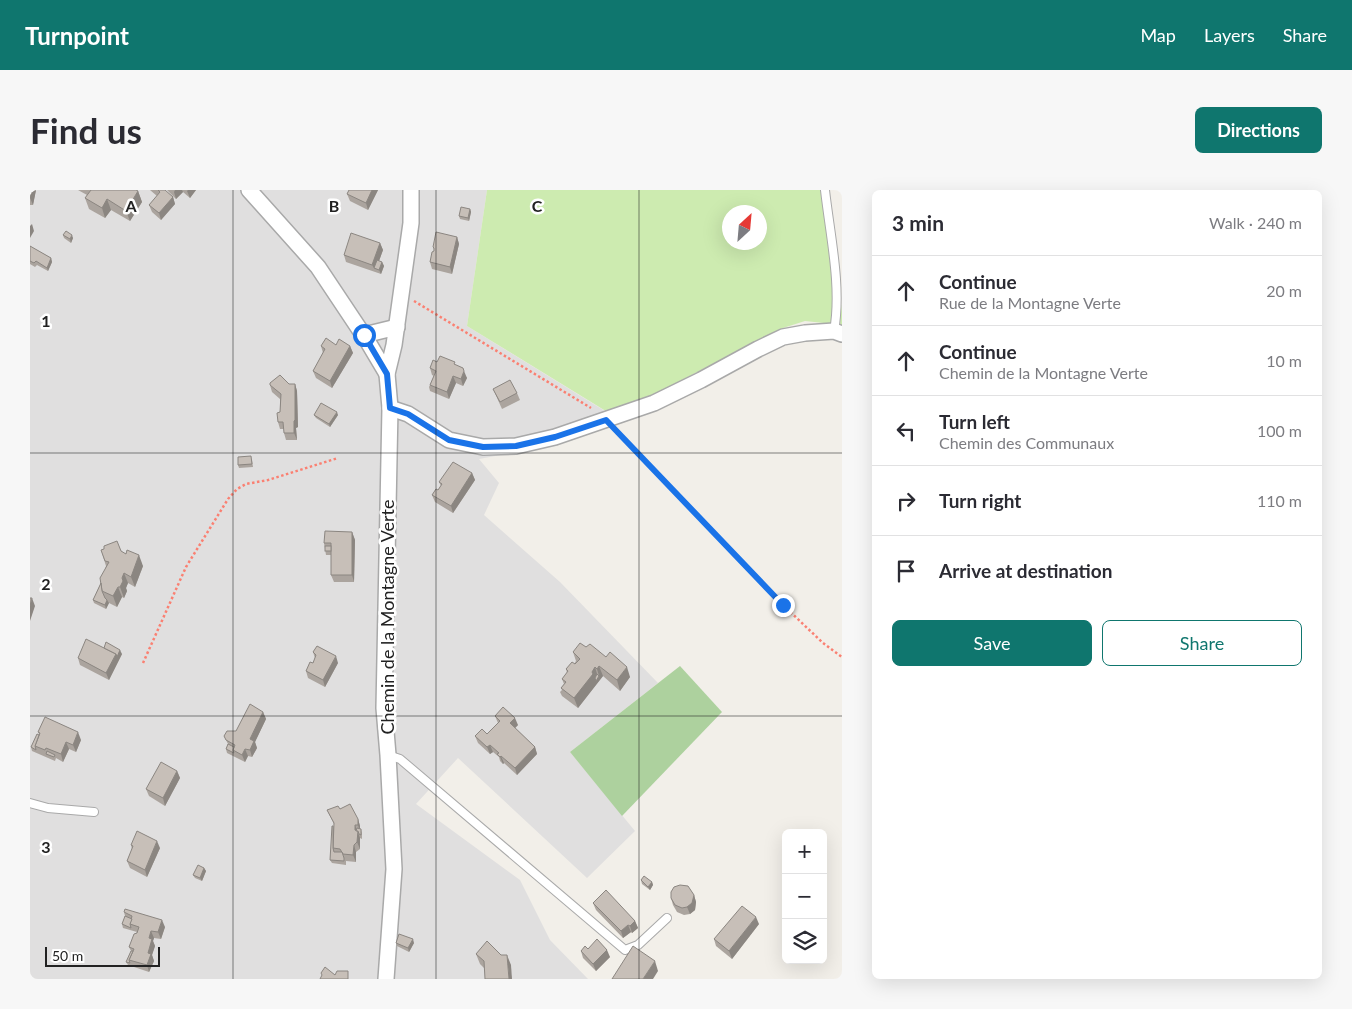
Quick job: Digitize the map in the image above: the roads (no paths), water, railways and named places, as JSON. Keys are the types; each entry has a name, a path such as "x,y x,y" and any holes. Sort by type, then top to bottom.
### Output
{"street":[{"path":"249,190 318,267 364,335 387,374"},
{"path":"387,374 397,327 411,222 411,190"},
{"path":"364,335 397,327"},
{"path":"390,408 408,414 449,440 483,447 516,446 555,437 654,403 783,337 805,332 838,333"},
{"name":"Chemin de la Montagne Verte","path":"386,979 394,869 384,708 390,408 387,374"}],"lane":[{"path":"825,190 837,281 838,333"},
{"path":"388,755 400,759 625,950 638,945 667,918"},
{"path":"30,803 48,808 94,812"}]}
